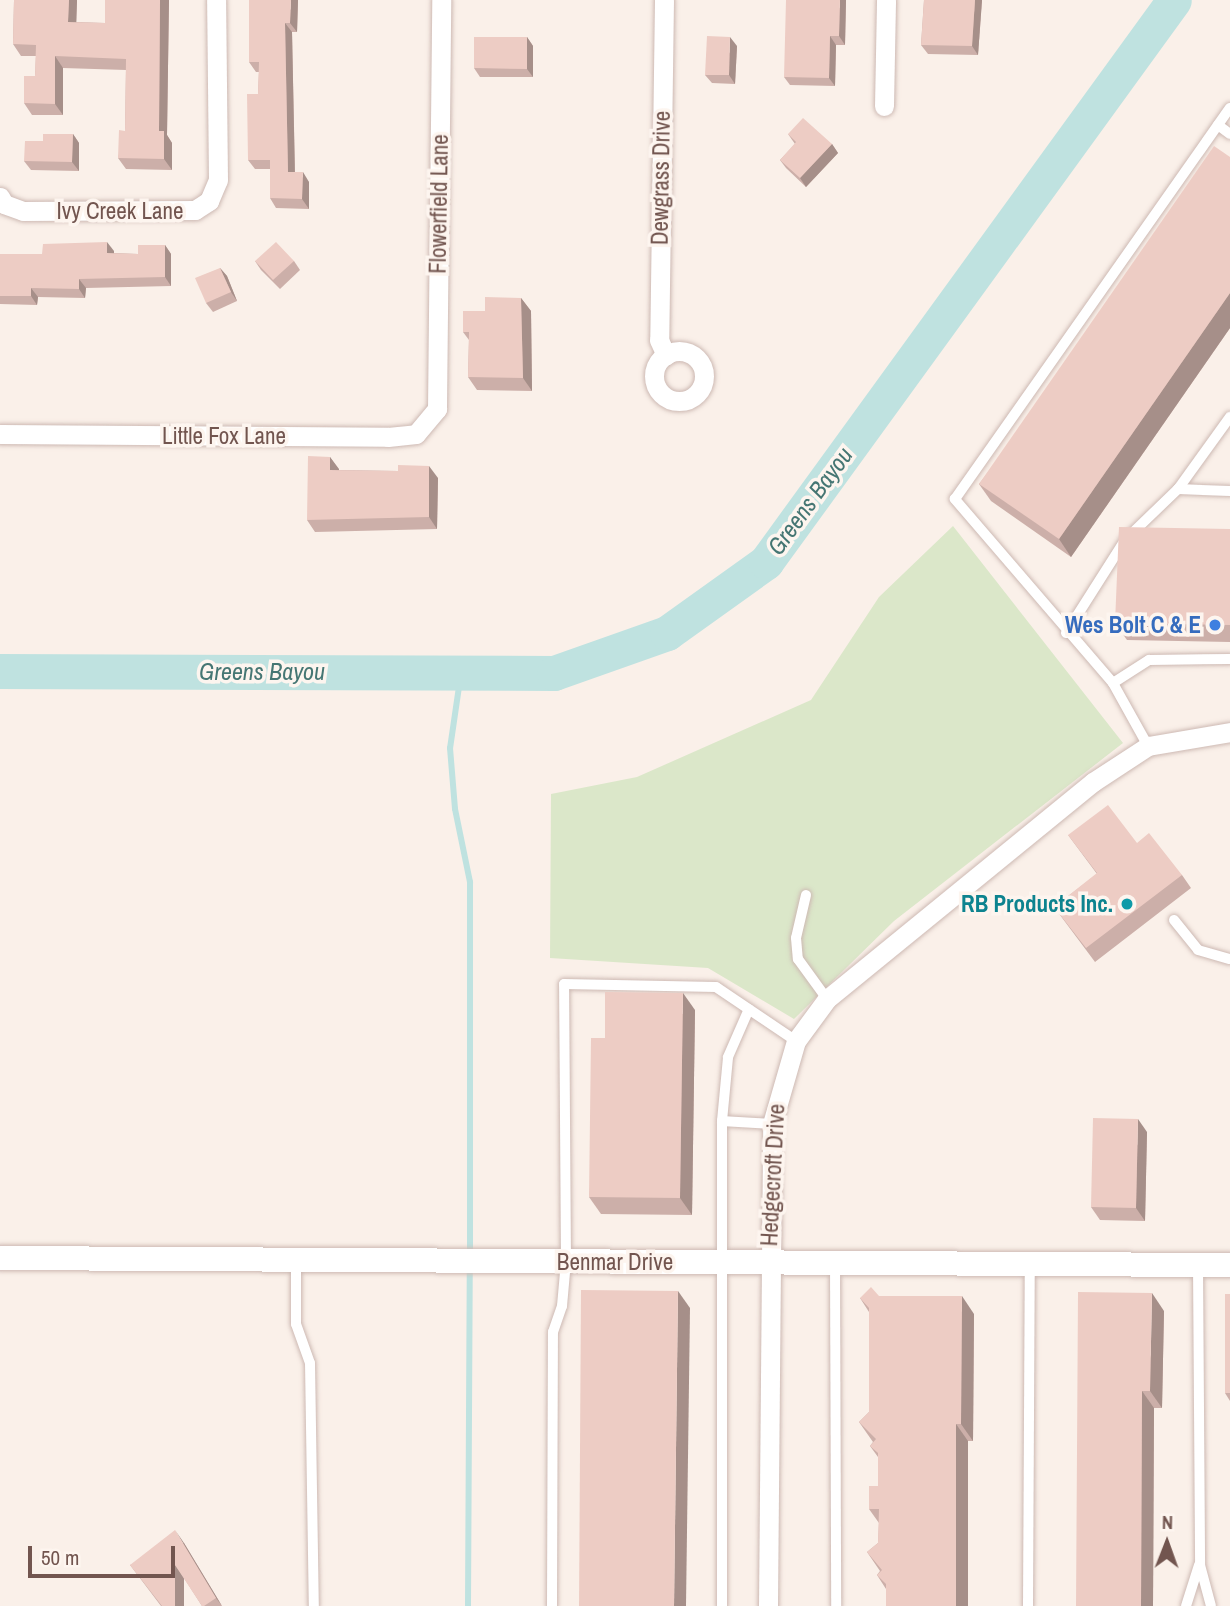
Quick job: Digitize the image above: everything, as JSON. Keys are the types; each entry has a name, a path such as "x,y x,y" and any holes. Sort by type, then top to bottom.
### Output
{"street":[{"name":"Ivy Creek Lane","path":"0,197 4,204 23,211 195,210 209,201 218,180 216,0"},
{"name":"Flowerfield Lane","path":"437,409 441,0"},
{"name":"Dewgrass Drive","path":"664,0 659,340 666,355"},
{"path":"884,106 886,0"},
{"name":"Little Fox Lane","path":"0,434 387,437 416,433 437,409"},
{"path":"1148,746 1230,732"},
{"name":"Hedgecroft Drive","path":"768,1606 768,1262 772,1124 796,1041 827,999 1093,782 1148,746"},
{"name":"Benmar Drive","path":"0,1258 1230,1265"}],"lane":[{"path":"1148,746 1113,683 1066,633 955,499 1230,108"},
{"path":"1218,124 1230,134"},
{"path":"1066,633 1125,540 1178,489 1230,417"},
{"path":"1178,489 1230,491"},
{"path":"1113,683 1149,660 1230,659"},
{"path":"806,894 796,938 798,959 827,999"},
{"path":"1174,920 1198,950 1230,958"},
{"path":"552,1606 553,1332 562,1306 566,1261 564,984 716,987 796,1041"},
{"path":"722,1606 725,1262 722,1121 728,1057 749,1009"},
{"path":"722,1121 772,1124"},
{"path":"296,1260 296,1324 310,1363 314,1606"},
{"path":"835,1263 836,1606"},
{"path":"1028,1606 1030,1264"},
{"path":"1198,1265 1200,1565 1211,1606"},
{"path":"1186,1606 1200,1565"}],"green space":[{"path":"953,526 1123,743 894,921 794,1019 708,968 550,958 551,794 637,777 811,700 879,597"}],"building":[{"path":"14,0 69,0 68,22 105,23 105,0 160,0 159,131 164,131 164,159 118,158 119,130 125,131 126,59 55,56 55,104 24,103 24,76 35,76 36,45 13,44"},
{"path":"249,0 291,0 290,23 285,23 288,172 303,172 302,199 270,198 270,160 248,160 247,94 258,94 259,62 249,62"},
{"path":"786,0 840,0 839,36 830,36 829,78 784,77"},
{"path":"924,0 975,0 972,46 921,45"},
{"path":"707,36 730,37 729,75 705,75"},
{"path":"474,37 527,37 527,69 474,68"},
{"path":"803,118 832,144 800,178 780,160 796,142 788,134"},
{"path":"43,134 73,134 72,162 24,161 25,141 43,141"},
{"path":"1214,146 1230,157 1230,293 1059,539 979,484"},
{"path":"107,242 107,253 138,254 138,245 165,245 165,277 79,279 79,289 31,288 31,296 0,296 0,254 42,254 43,244"},
{"path":"276,242 294,261 273,280 255,261"},
{"path":"220,268 231,292 206,303 195,278"},
{"path":"485,297 521,298 523,378 468,377 469,332 463,332 463,311 485,311"},
{"path":"308,456 330,457 330,470 398,471 398,465 429,466 429,517 307,520"},
{"path":"1119,527 1230,529 1230,625 1115,623"},
{"name":"RB Products Inc.","path":"1108,805 1137,843 1149,833 1182,875 1086,948 1054,907 1097,873 1068,835"},
{"path":"605,992 683,993 680,1198 589,1197 591,1038 605,1038"},
{"path":"1093,1118 1138,1119 1136,1208 1091,1207"},
{"path":"871,1287 879,1296 962,1296 961,1424 956,1424 956,1606 886,1606 886,1584 877,1575 882,1570 867,1552 878,1543 879,1509 869,1509 869,1486 878,1486 878,1453 870,1446 876,1439 859,1422 869,1412 869,1308 860,1298"},
{"path":"581,1290 678,1291 674,1606 579,1606"},
{"path":"1078,1292 1152,1293 1150,1391 1142,1391 1141,1606 1076,1606"},
{"path":"1225,1294 1230,1294 1230,1393 1225,1393"},
{"path":"175,1530 216,1598 204,1606 175,1565 175,1606 162,1606 130,1565"}],"waterway":[{"name":"Greens Bayou","path":"0,671 554,673 667,633 766,562 1174,0"},
{"path":"461,673 450,748 455,809 470,882 470,1254"},
{"path":"468,1606 470,1265"}],"place":[{"name":"Wes Bolt C & E","path":"1215,625"},
{"name":"RB Products Inc.","path":"1127,904"}]}
